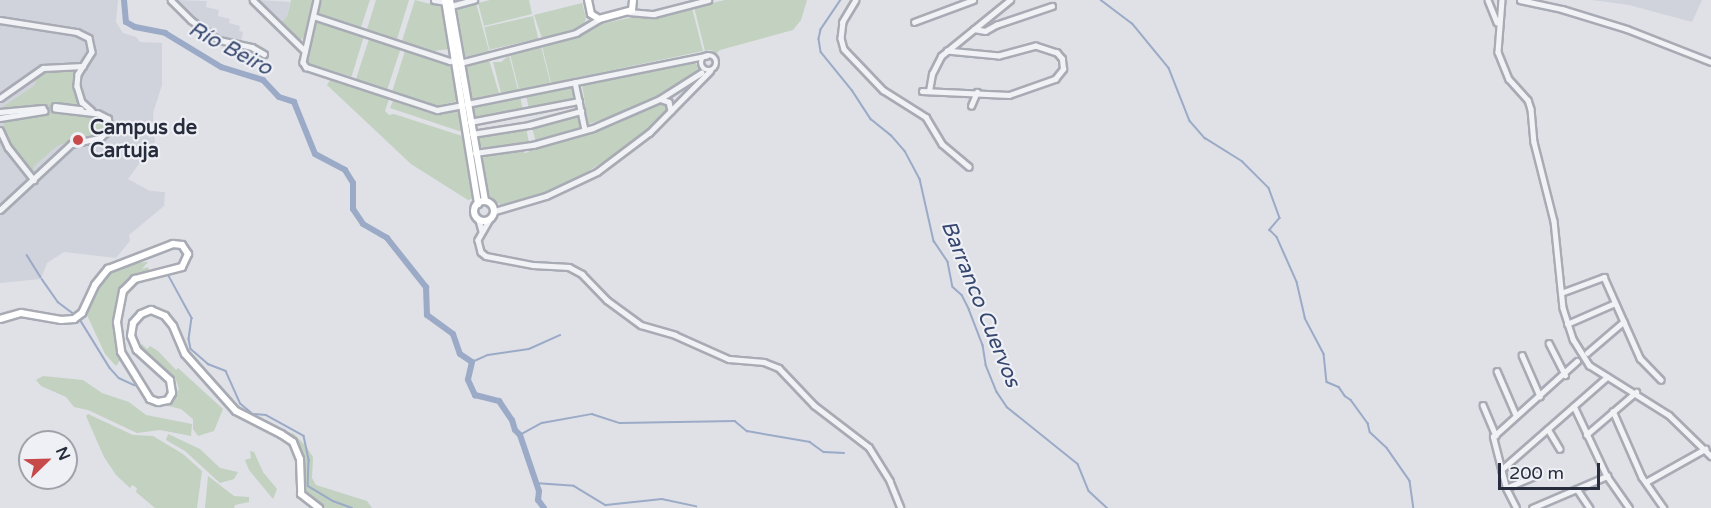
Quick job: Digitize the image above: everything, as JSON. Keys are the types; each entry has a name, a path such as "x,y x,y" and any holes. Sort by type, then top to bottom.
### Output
{"main road":[{"path":"588,0 591,14 599,19 629,12 634,2"},
{"path":"448,2 465,104 478,204 474,212 479,220 489,220 495,211 492,205 485,201 465,104"},
{"path":"478,204 485,201"},
{"path":"0,319 28,313 61,320 74,319 82,313 95,285 108,269 173,244 182,245 188,254 182,267 135,279 123,291 117,322 121,352 150,399 158,402 168,399 172,393 170,380 137,350 131,336 133,323 141,314 151,310 165,316 185,354 236,411 293,442 300,459 301,494 319,508"}],"street":[{"path":"171,0 190,20 219,40 252,47 264,54"},
{"path":"253,0 305,51"},
{"path":"317,0 303,66 436,110 690,58 712,56 717,61 715,68 636,144 597,172 546,196 495,211"},
{"path":"434,0 448,2 474,0"},
{"path":"629,12 654,14 708,0"},
{"path":"856,0 843,22 841,38 844,50 884,90 926,117 942,144 969,167"},
{"path":"914,22 973,0"},
{"path":"929,91 934,67 947,51 1010,0"},
{"path":"1488,0 1498,25"},
{"path":"1502,0 1498,25 1500,57 1509,79 1528,100 1532,109 1534,142 1553,214 1561,293 1567,324 1586,362 1669,415 1711,456"},
{"path":"1520,0 1562,9 1627,29 1711,62"},
{"path":"634,2 644,12"},
{"path":"975,29 985,31 1052,6"},
{"path":"587,26 591,14"},
{"path":"313,16 450,61 576,33 599,19"},
{"path":"0,20 84,34 91,42 92,52 77,80 78,95 94,113"},
{"path":"295,43 307,42"},
{"path":"922,91 1009,95 1055,79 1062,72 1062,59 1054,51 1036,46 999,56 947,51"},
{"path":"697,83 706,56"},
{"path":"690,58 702,69 710,71"},
{"path":"0,97 43,68 83,66"},
{"path":"475,153 533,145 585,130 660,99 702,69"},
{"path":"575,82 585,130"},
{"path":"971,106 977,92"},
{"path":"660,99 669,102 671,111"},
{"path":"470,122 579,101"},
{"path":"0,210 71,144 107,134 108,119 94,113 55,108"},
{"path":"0,112 43,110 0,118"},
{"path":"472,134 529,125 581,111"},
{"path":"0,130 12,154 34,180"},
{"path":"479,220 482,231"},
{"path":"489,220 479,237 478,246 486,256 533,265 569,267 576,270 607,300 641,325 675,335 729,359 764,362 779,368 814,405 869,447 890,481 901,508"},
{"path":"1561,293 1604,277 1640,358 1661,380"},
{"path":"1567,324 1615,303"},
{"path":"1586,362 1588,354 1623,323"},
{"path":"1549,343 1564,374"},
{"path":"1580,352 1588,354"},
{"path":"1579,362 1580,352"},
{"path":"1522,355 1540,395"},
{"path":"1516,508 1506,488 1492,441 1564,374 1579,362 1586,362"},
{"path":"1497,371 1517,416"},
{"path":"1501,470 1607,377"},
{"path":"1586,435 1636,392"},
{"path":"1483,405 1496,435"},
{"path":"1574,406 1607,476 1629,508"},
{"path":"1613,411 1646,482 1664,508"},
{"path":"1548,429 1560,449"},
{"path":"1646,482 1705,449"},
{"path":"1506,488 1536,476"},
{"path":"1532,508 1607,476"},
{"path":"1577,489 1590,508"},
{"path":"1549,501 1553,508"}],"shaded area":[{"name":"Campus de Cartuja","path":"0,0 118,0 116,22 123,33 136,37 140,42 162,43 162,85 153,113 155,142 128,179 150,191 165,192 164,206 129,235 130,241 116,258 64,252 47,263 41,279 0,283"},
{"path":"173,0 207,1 206,7 219,10 218,16 230,19 229,23 240,26 239,31 243,32 241,42 221,38 192,18"},
{"path":"258,0 290,2 287,16 281,23"},
{"path":"1592,0 1702,0 1692,22 1629,5"}],"green space":[{"path":"291,0 312,0 304,37 301,40 281,23 287,16"},
{"path":"321,0 370,0 361,27 318,13"},
{"path":"376,0 409,0 397,39 367,29"},
{"path":"415,0 442,7 449,49 434,51 402,41"},
{"path":"490,0 529,0 532,14 484,26 478,3"},
{"path":"725,0 807,0 801,20 793,30 720,50 716,54 711,50 705,51 694,7"},
{"path":"476,3 489,51 465,57 457,8"},
{"path":"582,3 586,18 584,24 575,29 542,38 534,15"},
{"path":"692,8 703,51 551,83 542,46 581,35 597,25 638,16 656,17"},
{"path":"533,16 538,38 489,50 484,27"},
{"path":"316,22 364,37 352,77 304,62"},
{"path":"369,39 400,49 387,90 356,80"},
{"path":"541,46 550,83 519,91 510,54"},
{"path":"405,51 451,66 457,101 437,106 392,92"},
{"path":"509,55 518,90 501,93 493,62 501,62"},
{"path":"489,60 499,93 471,99 466,66"},
{"path":"693,61 698,66 697,71 682,83 625,112 588,124 582,84"},
{"path":"59,69 75,71 73,89 79,104 85,114 103,119 106,127 99,134 80,137 57,146 34,166 33,171 12,149 4,136 4,106 35,85 36,77"},
{"path":"330,80 389,99 385,111 389,115 394,114 462,136 472,199 468,200 411,164 327,85"},
{"path":"571,85 576,97 574,100 529,109 526,95"},
{"path":"520,96 523,111 474,119 474,105"},
{"path":"393,101 435,115 458,111 462,132 390,108"},
{"path":"663,102 667,105 667,110 651,126 618,153 585,173 542,193 502,206 487,194 481,160 484,157 529,152 528,150 614,125"},
{"path":"577,114 581,129 536,142 532,126"},
{"path":"526,128 529,142 480,148 480,135"},
{"path":"148,262 142,269 148,267 150,273 130,277 119,288 114,328 116,346 121,359 116,366 105,354 86,313 89,302 108,272 132,263"},
{"path":"142,344 147,349 150,346 158,351 176,370 178,368 223,409 214,431 198,436 193,429 193,419 181,409 164,405 170,402 179,389 175,377 138,347"},
{"path":"43,376 83,380 102,393 129,402 146,415 192,424 191,436 160,430 137,433 88,410 74,407 66,397 41,386 36,380"},
{"path":"88,414 133,435 153,436 183,454 202,471 197,508 155,508 136,492 137,488 132,485 130,488 116,475 104,457 86,416"},
{"path":"274,427 294,434 305,445 313,457 312,478 316,485 367,501 372,508 324,508 304,494 301,485 304,459 299,444 287,432"},
{"path":"168,434 200,449 220,468 238,472 234,479 220,483 185,451 166,440"},
{"path":"250,451 254,452 263,472 277,489 273,499 249,470 245,460 251,458"},
{"path":"208,476 234,496 249,497 249,502 235,505 234,508 205,508"}],"waterway":[{"name":"Río Beiro","path":"124,0 126,22 135,27 165,33 221,67 263,80 279,97 294,102 315,154 345,170 353,183 353,209 363,224 387,238 426,287 427,315 453,334 460,354 472,362 468,380 475,395 499,401 512,420 515,430 520,435 539,491 538,500 544,508"},
{"name":"Barranco Cuervos","path":"841,0 821,30 819,39 821,52 852,90 871,119 891,135 905,151 920,179 934,241 948,262 953,287 962,295 969,309 997,392 1007,407 1078,464 1089,491 1107,508"},
{"path":"1101,0 1132,23 1169,68 1190,121 1205,138 1242,161 1269,188 1280,218 1270,230 1277,237 1297,282 1305,318 1324,354 1327,382 1339,387 1351,400 1368,423 1370,432 1387,448 1410,481 1414,508"},
{"path":"27,255 41,277"},
{"path":"169,276 192,318 189,339 191,349 208,364 226,371 241,404 253,414 266,415 304,436 309,460 308,486 333,501 352,508"},
{"path":"42,279 58,302 75,315"},
{"path":"81,321 110,368 119,378 134,385"},
{"path":"472,362 488,355 529,349 560,335"},
{"path":"520,435 542,423 592,414 620,423 735,421 747,431 810,442 824,452 844,453"},
{"path":"535,483 574,486 606,505 662,499 696,506"}],"tunnel":[{"path":"43,108 55,106"},
{"path":"44,111 55,109"}],"place":[{"name":"Campus de Cartuja","path":"78,140"}]}
